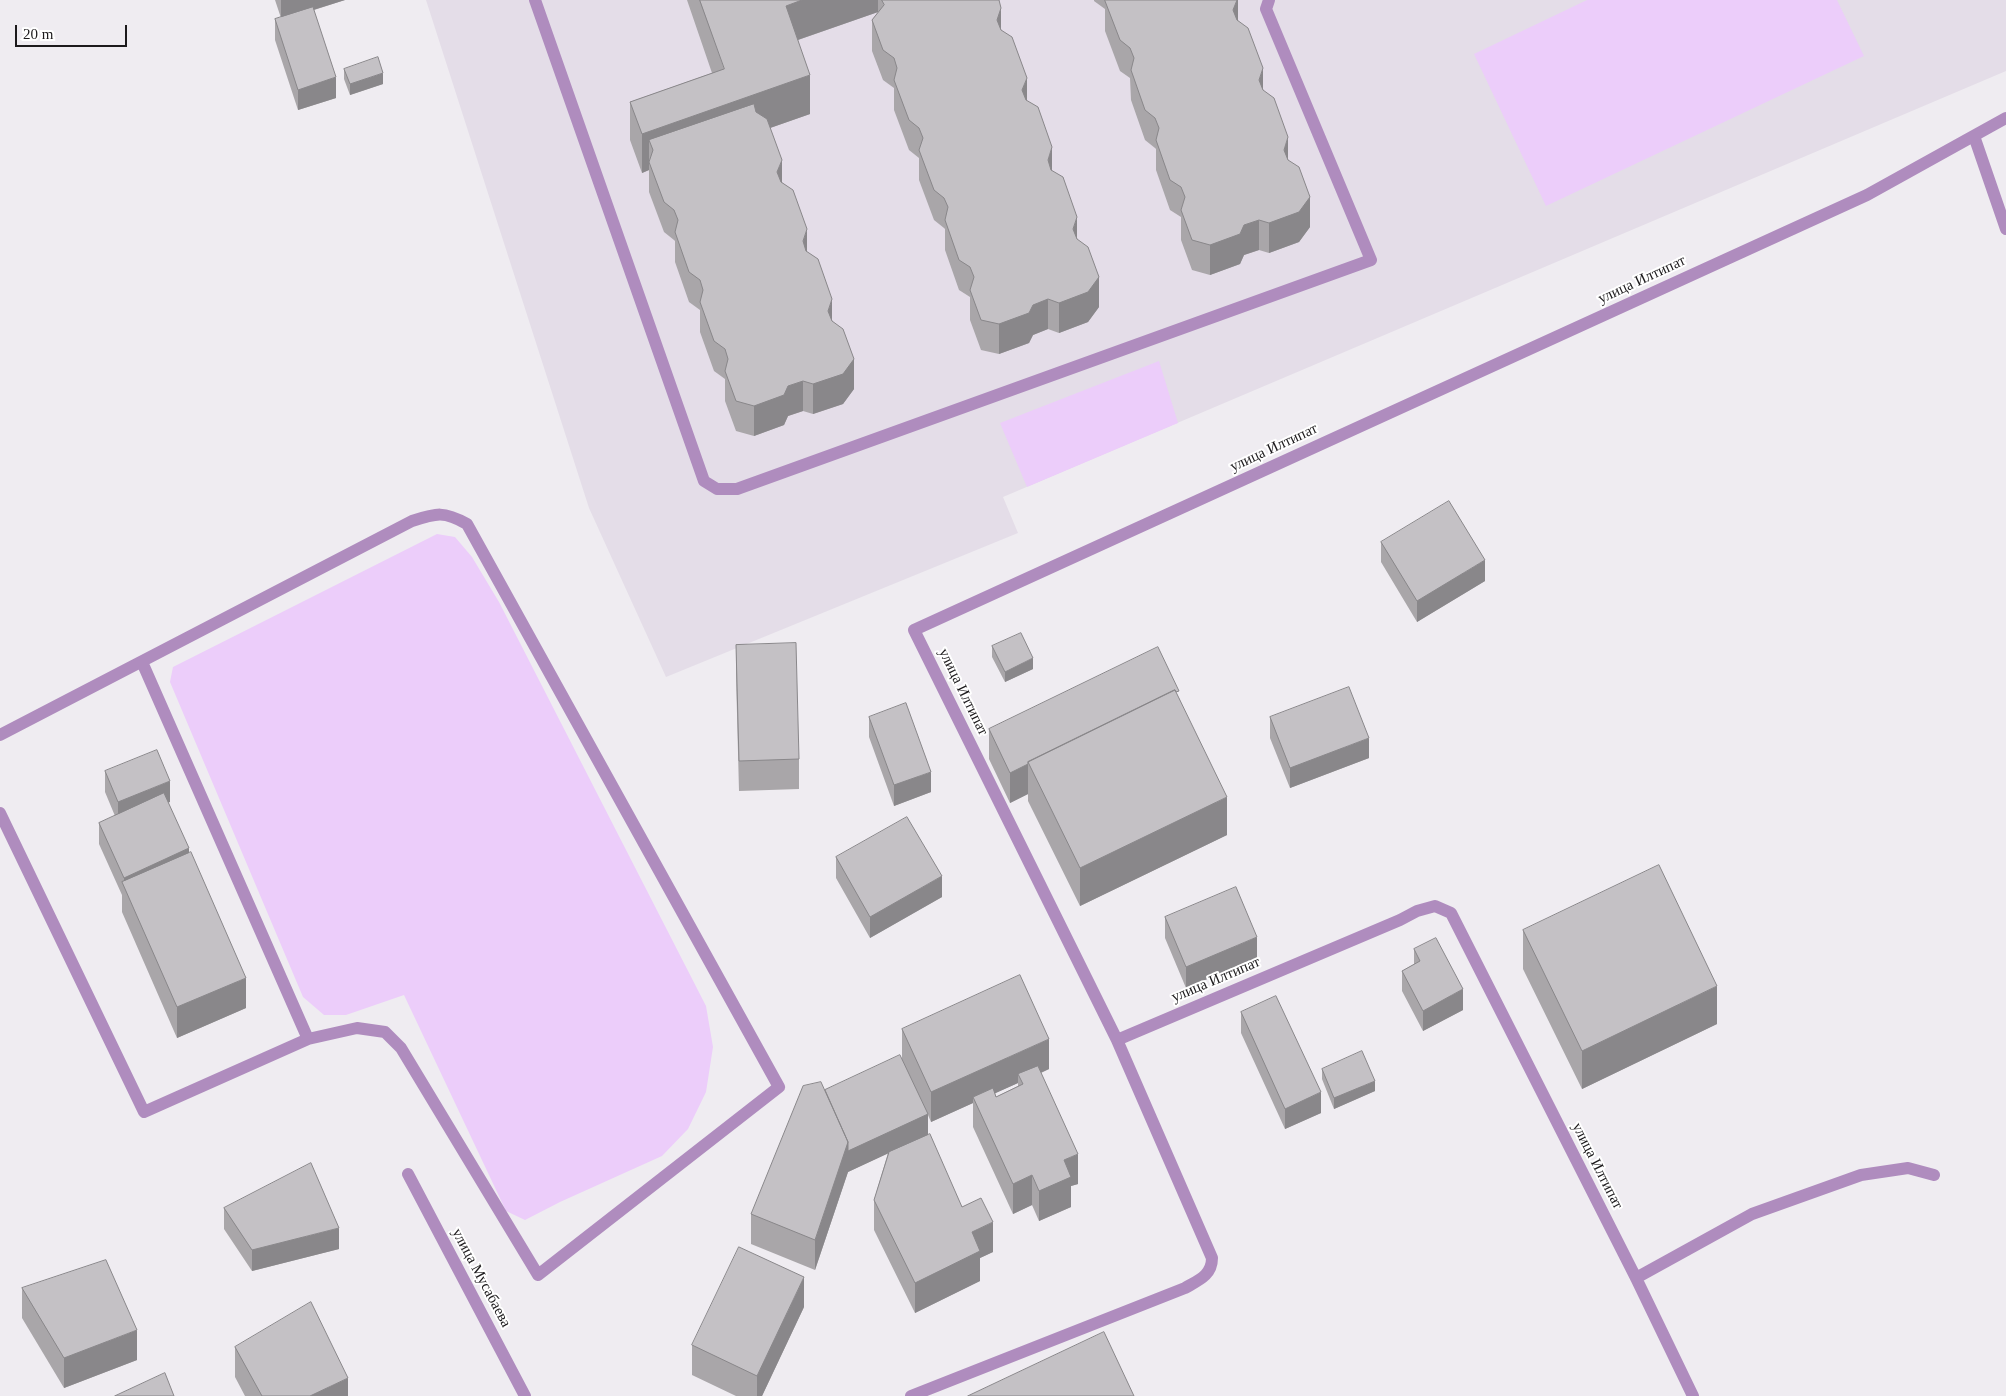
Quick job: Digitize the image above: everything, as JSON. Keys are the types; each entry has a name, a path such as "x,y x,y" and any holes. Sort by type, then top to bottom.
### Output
{"street":[{"path":"535,0 704,481 717,489 737,489 1371,260 1266,9 1269,0"},
{"name":"улица Илтипат","path":"1694,1396 1451,913 1435,906 1418,911 1117,1040 914,630 1867,195 2006,118"},
{"path":"1974,136 2006,229"},
{"path":"0,735 412,521 431,514 450,514 467,524 779,1088 538,1275 402,1048 384,1032 357,1028 308,1039 144,1112 0,813"},
{"path":"142,662 308,1039"},
{"path":"911,1396 1186,1288 1205,1275 1212,1267 1212,1258 1117,1040"},
{"path":"1636,1278 1752,1214 1861,1175 1908,1168 1934,1175"},
{"name":"улица Мусабаева","path":"408,1174 525,1396"}],"shaded area":[{"path":"426,0 2006,0 2006,71 1003,497 1018,533 666,677 589,508"},
{"path":"1587,0 1837,0 1864,56 1546,206 1474,54"},
{"path":"1159,361 1178,423 1027,487 1000,423"},
{"path":"437,534 455,537 472,557 499,602 706,1006 713,1047 706,1092 688,1129 662,1156 525,1220 506,1211 404,995 346,1015 324,1015 303,997 170,682 173,667"}],"building":[{"path":"700,0 802,0 786,6 810,75 642,134 630,102 724,69"},
{"path":"882,0 999,0 1001,8 997,20 1001,30 1012,37 1027,78 1022,90 1026,100 1038,107 1052,147 1048,160 1051,170 1063,177 1077,217 1073,229 1077,239 1088,247 1099,277 1088,292 1059,303 1048,299 1033,305 1029,313 999,324 981,320 970,290 974,277 970,267 959,260 945,220 948,207 944,198 934,190 919,150 923,138 919,128 909,120 894,80 897,68 894,58 883,50 872,20 884,5"},
{"path":"1105,0 1237,0 1233,10 1237,20 1248,28 1263,68 1259,80 1263,90 1274,98 1288,137 1284,150 1288,160 1299,167 1310,197 1299,212 1269,223 1259,220 1244,225 1240,234 1210,245 1192,240 1181,210 1185,197 1181,187 1170,180 1156,140 1159,128 1155,118 1145,110 1131,70 1134,58 1130,48 1120,40"},
{"path":"313,7 336,77 298,90 275,19"},
{"path":"378,57 383,73 350,84 344,69"},
{"path":"754,104 756,112 767,119 782,160 777,172 781,182 793,190 807,229 803,241 806,251 818,259 832,299 828,311 832,321 843,329 854,359 843,374 813,384 803,381 788,386 784,395 754,406 736,401 725,371 728,359 725,349 714,341 700,302 703,290 700,280 689,272 675,232 678,220 674,210 664,202 649,162 653,150 649,140"},
{"path":"1449,501 1485,560 1417,601 1381,542"},
{"path":"1021,633 1033,658 1005,672 992,646"},
{"path":"796,643 799,759 739,761 736,645"},
{"path":"1158,647 1179,691 1176,692 1175,690 1028,762 1028,764 1010,773 989,729"},
{"path":"1349,687 1369,738 1290,768 1270,717"},
{"path":"1175,690 1227,797 1080,868 1028,762"},
{"path":"906,703 931,772 894,785 869,717"},
{"path":"157,750 170,781 118,802 105,771"},
{"path":"164,793 189,848 124,878 99,823"},
{"path":"907,817 942,876 870,917 836,857"},
{"path":"191,852 246,978 177,1007 122,882"},
{"path":"1659,865 1717,986 1582,1051 1523,930"},
{"path":"1236,887 1257,937 1186,967 1165,917"},
{"path":"1436,938 1463,989 1423,1011 1402,971 1420,961 1414,949"},
{"path":"1020,975 1049,1039 931,1092 902,1029"},
{"path":"1276,996 1321,1092 1285,1109 1241,1012"},
{"path":"1362,1051 1375,1081 1334,1098 1322,1069"},
{"path":"900,1055 928,1114 848,1151 848,1142 825,1090"},
{"path":"1038,1066 1078,1154 1064,1160 1071,1177 1039,1191 1032,1175 1013,1184 973,1097 993,1088 996,1097 1023,1084 1018,1074"},
{"path":"821,1082 848,1142 815,1240 751,1214 803,1086"},
{"path":"930,1134 962,1207 981,1198 993,1222 972,1232 980,1251 915,1283 874,1200 889,1152"},
{"path":"311,1163 339,1228 252,1250 224,1208"},
{"path":"739,1247 804,1277 757,1376 692,1345"},
{"path":"106,1260 137,1330 64,1358 22,1288"},
{"path":"311,1302 348,1378 310,1396 262,1396 235,1347"},
{"path":"1104,1332 1134,1396 968,1396"},
{"path":"165,1373 174,1396 115,1396"}]}
